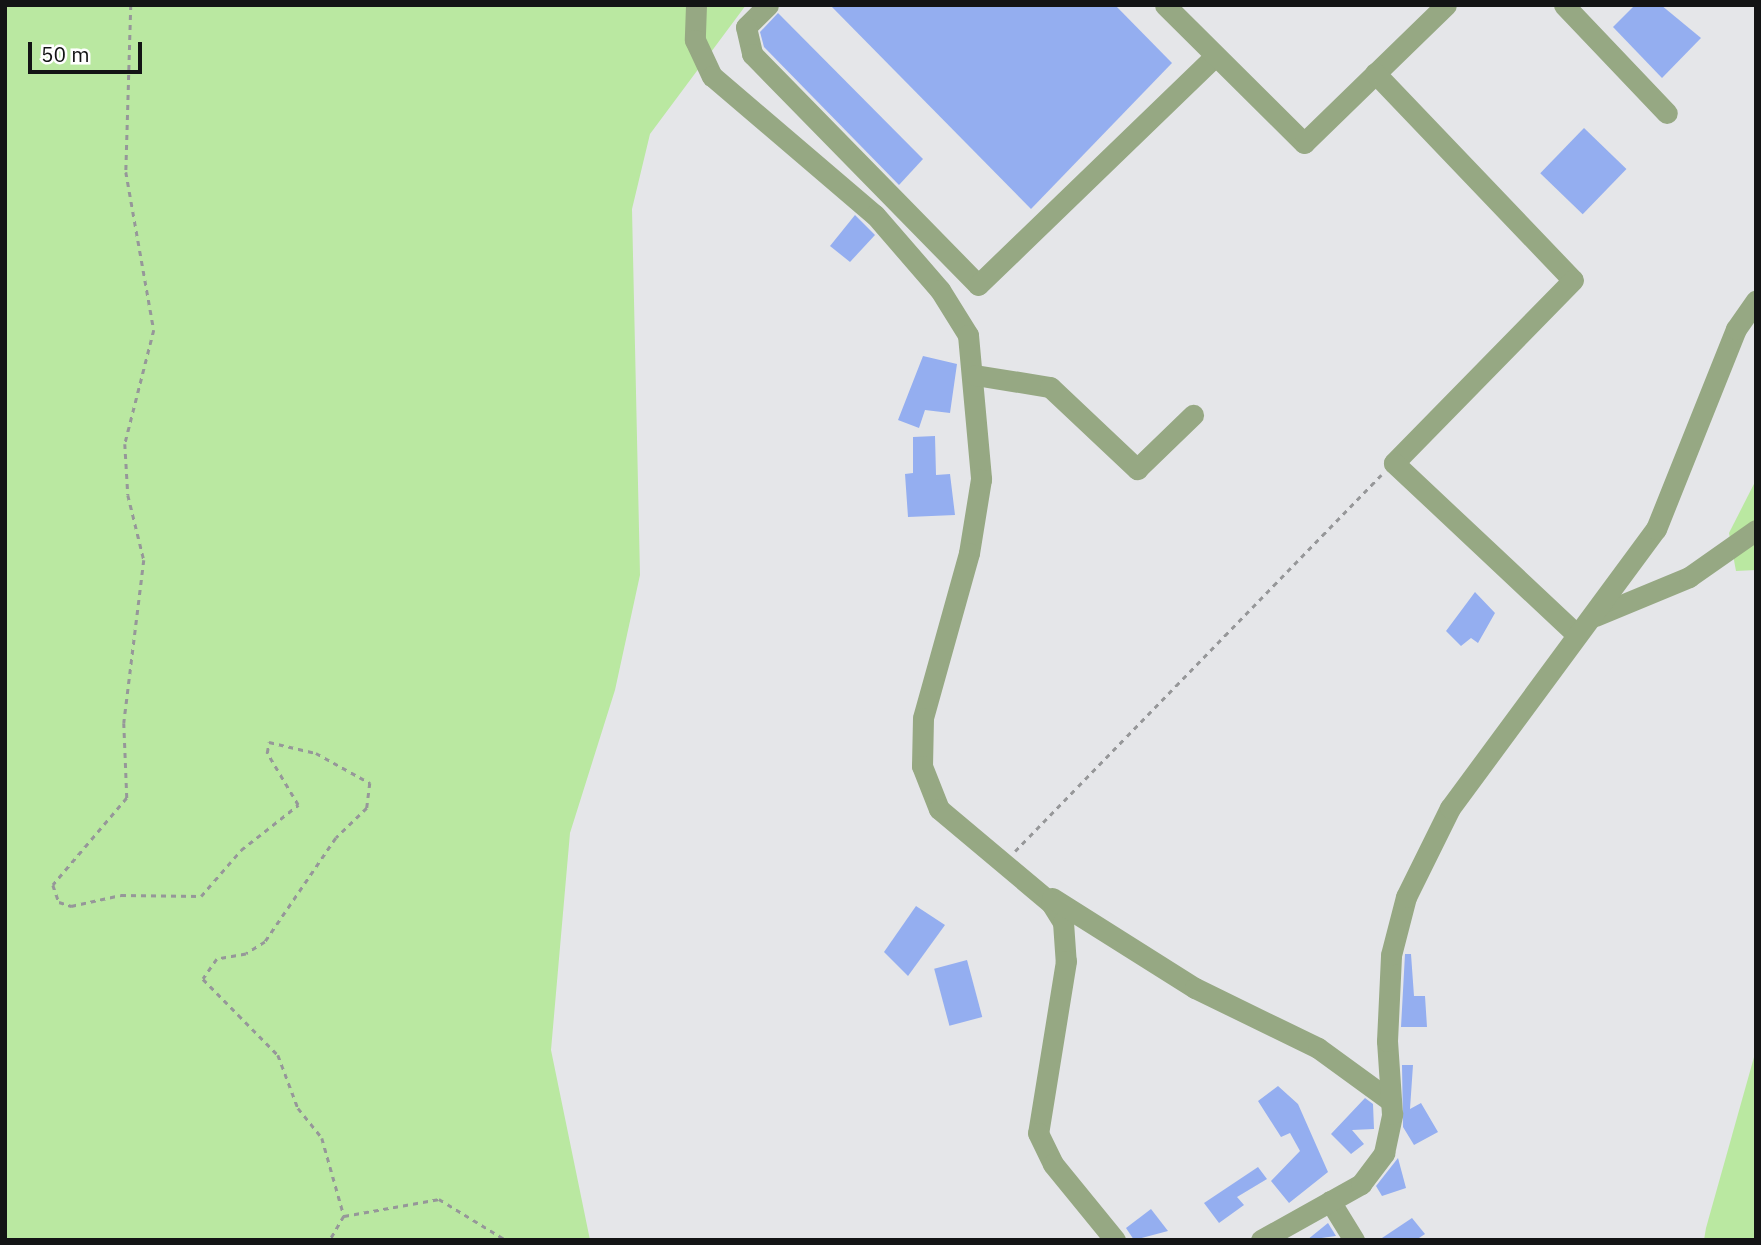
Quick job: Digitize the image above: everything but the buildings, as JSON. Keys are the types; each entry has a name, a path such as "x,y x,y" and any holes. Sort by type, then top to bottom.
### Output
{"street":[{"path":"696,5 695,40 712,76 822,166 911,254 961,319 975,375 982,451 978,508 925,707 922,752 939,809 1028,883 1195,988 1318,1048 1391,1101"},
{"path":"768,5 746,27 752,54 978,285 1215,56"},
{"path":"1165,5 1304,144 1446,5"},
{"path":"1564,5 1667,113"},
{"path":"1375,73 1573,280 1394,463 1583,627"},
{"path":"1261,1240 1361,1184 1384,1153 1391,1101 1387,1041 1396,922 1450,808 1660,521 1736,329 1756,300"},
{"path":"975,375 1050,387 1137,469 1193,415"},
{"path":"1583,627 1689,577 1756,530"},
{"path":"1028,883 1058,912 1066,944 1038,1133 1053,1164 1115,1240"},
{"path":"1330,1202 1354,1240"}],"path":[{"path":"131,5 126,172 154,330 125,444 128,495 144,560 124,723 127,798 53,885 59,902 71,906 121,895 201,896 241,850 298,805 267,753 269,742 316,753 370,783 366,808 335,838 265,942 246,954 217,959 203,979 278,1055 298,1108 328,1150 344,1216 330,1240"},
{"path":"1003,864 1331,519 1394,463"},
{"path":"344,1216 439,1199 506,1240"}],"green space":[{"path":"5,5 746,5 650,134 632,209 640,575 615,690 570,833 551,1050 590,1240 5,1240"},
{"path":"1756,480 1756,570 1736,571 1729,533"},
{"path":"1756,1050 1756,1240 1704,1240 1706,1228"}]}
